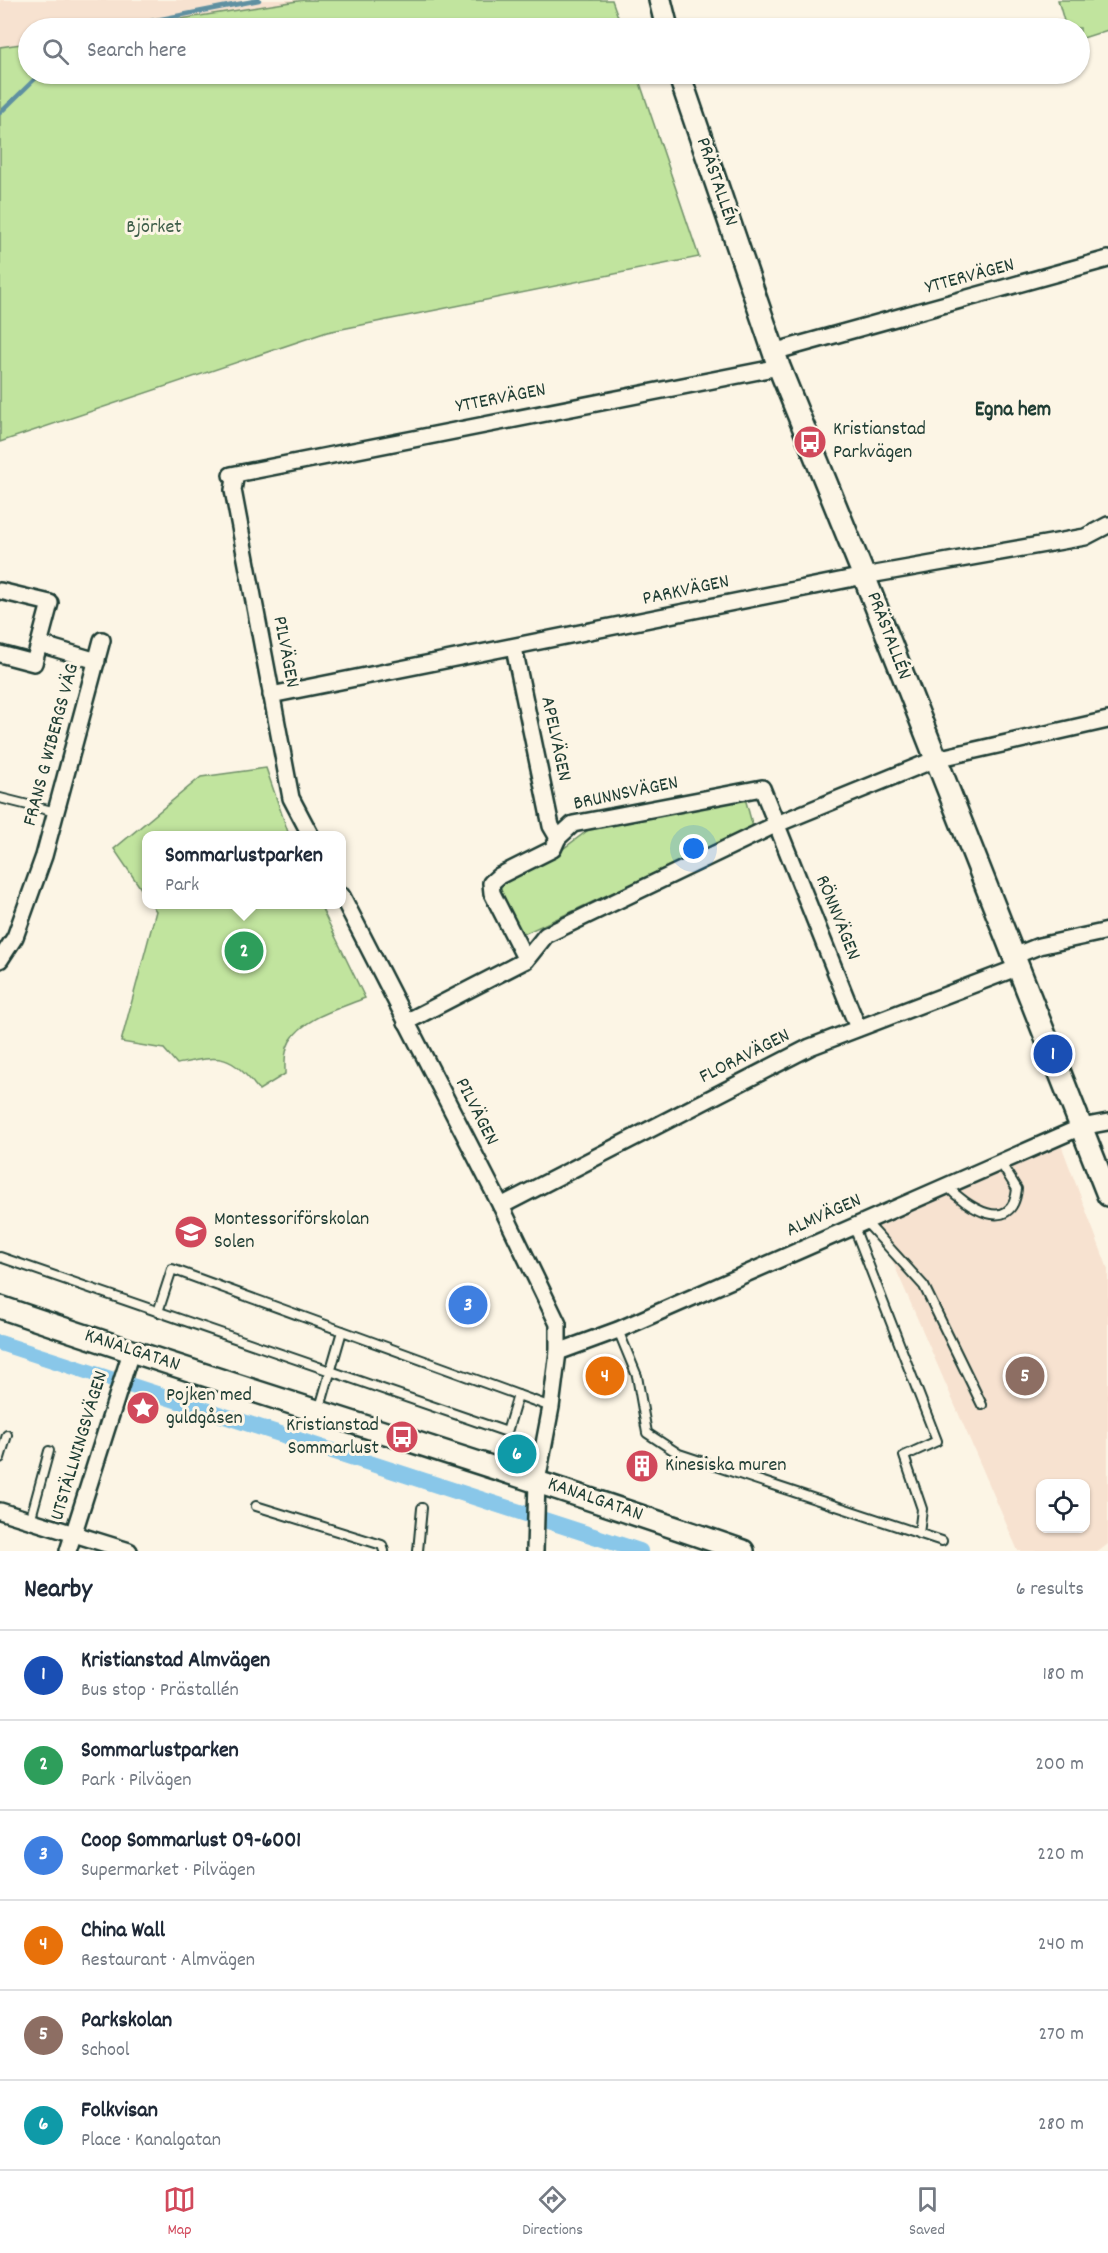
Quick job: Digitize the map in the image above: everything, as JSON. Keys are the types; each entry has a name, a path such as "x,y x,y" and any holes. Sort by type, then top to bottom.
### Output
{"street":[{"path":"660,0 664,18"},
{"name":"PRÄSTALLÉN","path":"682,84 776,359 1108,1195"},
{"name":"YTTERVÄGEN","path":"231,475 776,359 1108,259"},
{"name":"PILVÄGEN","path":"231,475 235,479 232,490 291,798 308,831"},
{"name":"PARKVÄGEN","path":"271,694 514,648 864,576 1084,537 1108,525"},
{"path":"0,591 50,603 34,663 0,654"},
{"name":"FRANS G WIBERGS VÄG","path":"0,960 15,937 44,856 102,640"},
{"path":"40,644 97,661"},
{"name":"APELVÄGEN","path":"514,648 552,826 558,838"},
{"path":"406,1022 526,960 546,935 777,824 936,759 1108,720"},
{"name":"BRUNNSVÄGEN","path":"526,960 492,893 491,883 498,876 553,849 558,838 573,824 762,788 777,824"},
{"name":"RÖNNVÄGEN","path":"777,824 858,1028"},
{"name":"PILVÄGEN","path":"346,904 501,1206 558,1324 558,1352 551,1407 537,1481 535,1551"},
{"name":"FLORAVÄGEN","path":"501,1206 810,1047 1016,961 1039,946 1108,931"},
{"name":"ALMVÄGEN","path":"558,1352 618,1330 1081,1127 1108,1122"},
{"name":"KANALGATAN","path":"0,1307 131,1352 537,1481 743,1551"},
{"name":"UTSTÄLLNINGSVÄGEN","path":"68,1551 131,1352"},
{"path":"0,1511 74,1536 129,1551"}],"lane":[{"path":"0,798 56,812"},
{"path":"947,1186 955,1194 986,1214 998,1215 1006,1212 1012,1206 1017,1189 1000,1162"},
{"path":"860,1223 924,1286 982,1405"},
{"path":"860,1223 937,1441 904,1456 922,1509 919,1534"},
{"path":"0,1257 507,1432 518,1395"},
{"path":"158,1312 172,1269 551,1407"},
{"path":"618,1330 637,1376 647,1433 679,1454 942,1541"},
{"path":"319,1411 342,1331"},
{"path":"0,1458 7,1435"},
{"path":"30,1521 49,1451"},
{"path":"256,1506 382,1545 384,1551"},
{"path":"418,1551 422,1508"}],"shaded area":[{"path":"0,0 304,0 187,18 18,18 18,44 0,47"},
{"path":"1060,1142 1108,1269 1108,1544 1099,1551 1018,1551 876,1223"}],"green space":[{"path":"304,0 612,0 618,18 187,18"},
{"path":"1058,0 1108,0 1108,30 1090,36 1090,18 1063,18"},
{"name":"Björket","path":"18,44 18,84 640,84 699,257 327,332 0,442 0,47"},
{"path":"266,768 288,831 142,831 142,890 114,849 201,777"},
{"path":"745,798 753,827 526,933 520,931 500,892 500,883 556,854 591,828"},
{"path":"155,909 322,909 365,998 324,1014 304,1026 288,1045 285,1074 259,1090 240,1069 224,1060 205,1059 177,1064 164,1049 121,1042"}],"waterway":[{"path":"166,18 259,0"},
{"path":"0,113 30,84"},
{"path":"0,1343 640,1551"}],"place":[{"name":"Kristianstad Parkvägen","path":"810,442"},
{"name":"Sommarlustparken","path":"244,951"},
{"name":"Kristianstad Almvägen","path":"1053,1054"},
{"name":"Montessoriförskolan Solen","path":"191,1232"},
{"name":"Coop Sommarlust 09-6001","path":"468,1305"},
{"name":"China Wall","path":"605,1376"},
{"name":"Parkskolan","path":"1025,1376"},
{"name":"Pojken med guldgåsen","path":"143,1408"},
{"name":"Kristianstad Sommarlust","path":"402,1437"},
{"name":"Folkvisan","path":"517,1454"},
{"name":"Kinesiska muren","path":"642,1466"}],"district":[{"name":"Egna hem","path":"1013,411"}]}
